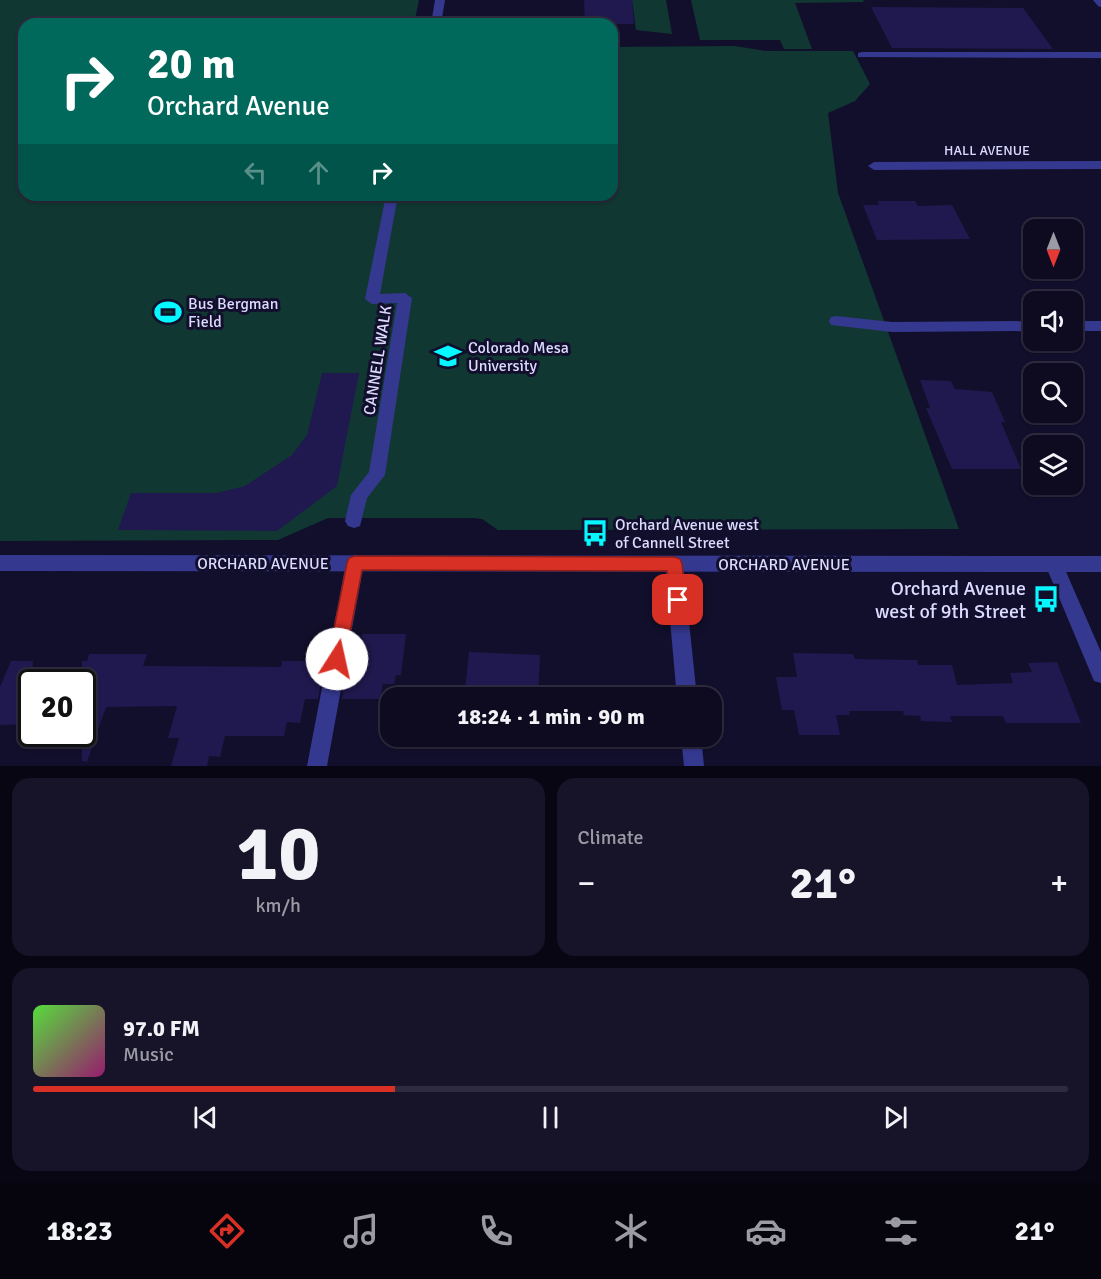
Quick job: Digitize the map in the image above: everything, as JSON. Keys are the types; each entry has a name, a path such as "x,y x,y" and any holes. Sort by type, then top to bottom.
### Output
{"street":[{"path":"437,18 440,0"},
{"path":"1098,0 1101,4"},
{"path":"862,55 1101,55"},
{"name":"HALL AVENUE","path":"873,166 1101,165"},
{"name":"CANNELL WALK","path":"354,521 359,495 377,474 405,298 372,299 391,201"},
{"path":"836,321 892,327 1023,326"},
{"path":"1083,326 1101,326"},
{"name":"ORCHARD AVENUE","path":"0,563 1101,564"},
{"path":"317,766 355,563"},
{"path":"674,564 686,687"},
{"path":"1054,564 1101,674"},
{"path":"693,747 694,766"}],"green space":[{"name":"Colorado Mesa University","path":"0,0 419,0 415,18 18,18 18,201 618,201 618,47 735,46 765,51 853,51 870,84 855,101 828,113 838,193 959,529 498,530 482,519 473,518 328,518 278,540 0,541"},
{"path":"632,0 666,0 672,34 636,30"},
{"path":"691,0 863,0 864,2 795,3 812,49 784,49 780,40 700,40"}],"building":[{"path":"584,0 632,0 634,24 618,24 618,18 585,18"},
{"path":"871,7 1023,8 1053,49 892,48"},
{"path":"878,201 915,201 918,206 952,205 970,239 877,240 863,205 879,205"},
{"path":"322,373 359,373 337,486 277,531 118,530 131,493 217,493 245,486 292,455 307,435"},
{"path":"920,380 951,381 955,389 992,392 1005,422 1001,422 1021,469 952,469 926,408 930,408"},
{"path":"362,634 406,634 401,675 396,675 394,684 383,684 380,687 380,699 342,699 348,661 353,661 354,652 359,652"},
{"path":"469,652 540,655 539,687 465,687"},
{"path":"793,653 853,654 855,659 917,660 918,665 952,665 957,685 1013,683 1010,673 1032,672 1028,663 1057,662 1081,723 1006,723 1003,716 950,716 952,722 921,721 920,716 904,715 903,711 849,711 850,715 836,715 840,735 799,735 794,710 782,710 776,677 797,677"},
{"path":"89,654 147,654 143,666 281,667 282,661 325,661 318,699 305,699 300,723 287,722 284,736 225,736 220,757 209,756 207,766 171,766 179,738 168,738 177,706 106,707 96,736 96,669 82,669 82,661 87,661"},
{"path":"11,661 33,661 33,669 18,669 18,724 0,725 0,687"},
{"path":"82,747 92,747 87,762 82,761"}],"place":[{"name":"Bus Bergman Field","path":"168,312"},
{"name":"Colorado Mesa University","path":"448,356"},
{"name":"Orchard Avenue west of Cannell Street","path":"595,533"},
{"name":"Orchard Avenue west of 9th Street","path":"1046,599"}],"route":[{"path":"337,659 355,563 674,564 678,600"}]}
